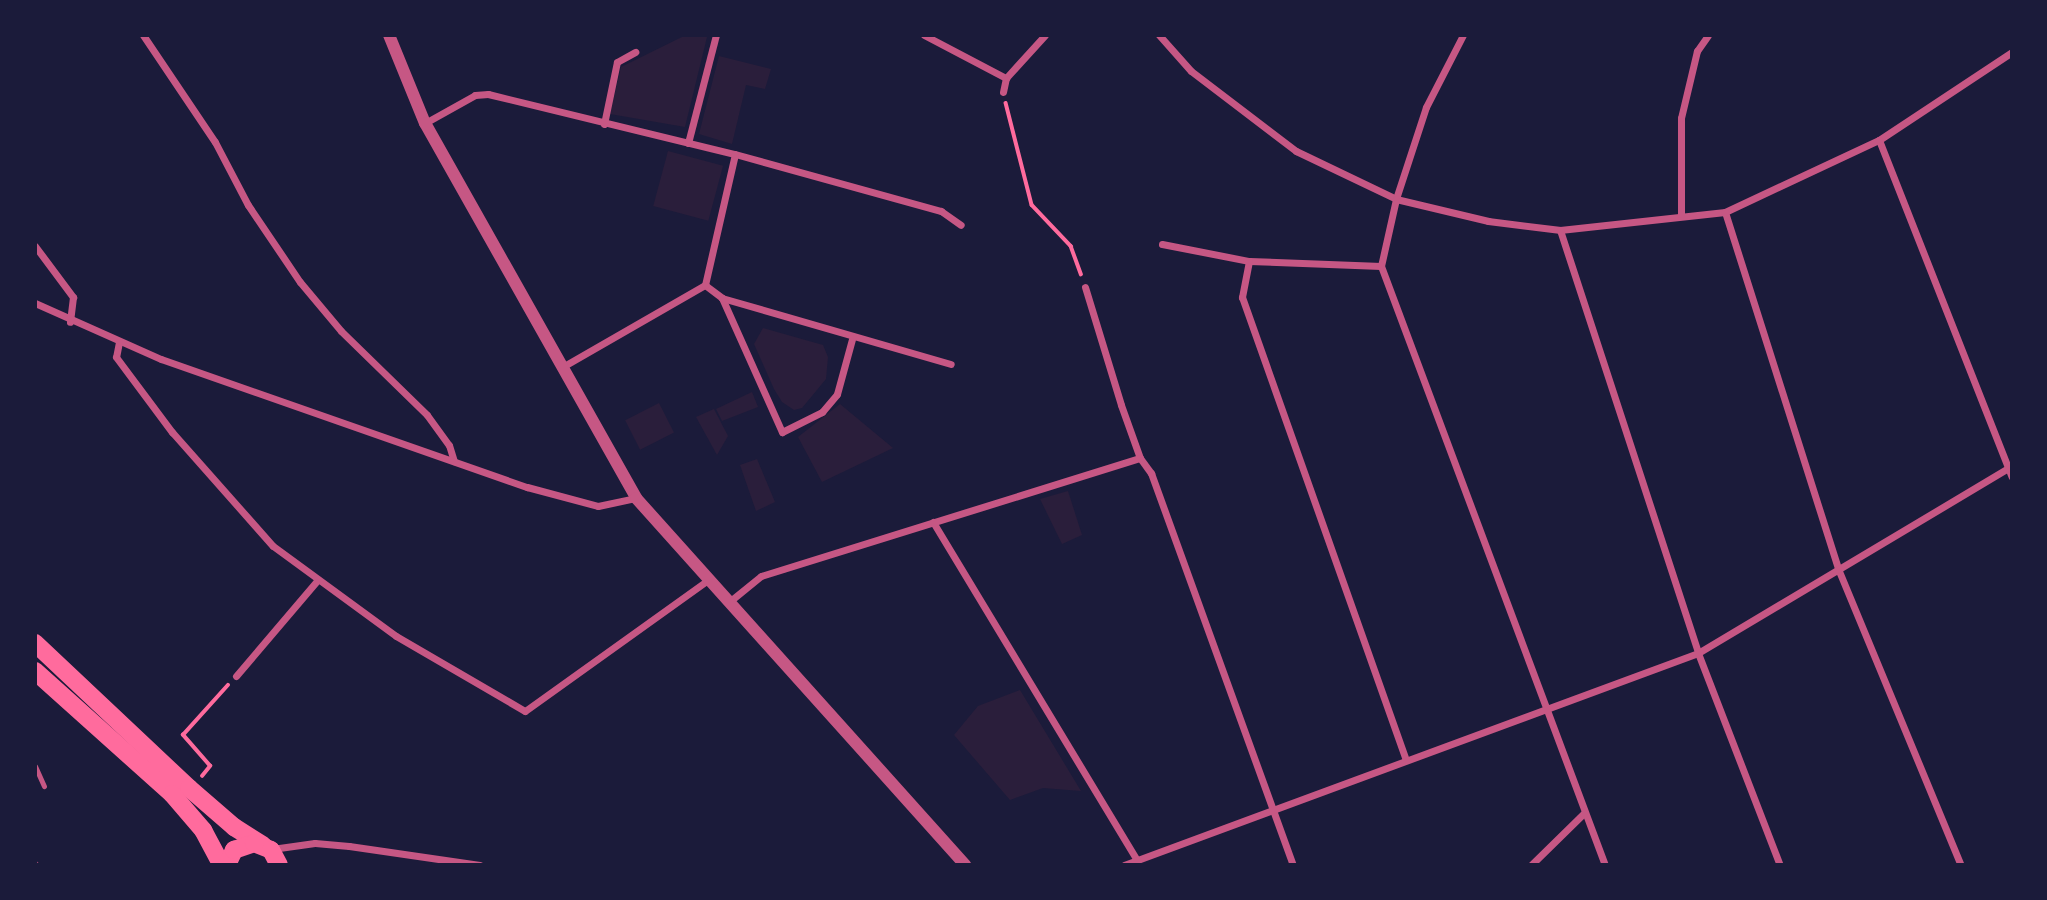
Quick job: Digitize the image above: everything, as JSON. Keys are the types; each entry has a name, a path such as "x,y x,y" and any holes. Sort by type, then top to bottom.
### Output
{"main road":[{"path":"35,643 189,788 234,827 275,857"},
{"path":"35,671 172,794 203,830 222,865"},
{"path":"228,865 242,845 275,857"}],"street":[{"path":"142,35 215,142 248,205 300,282 341,331 427,415 449,445 454,461"},
{"path":"389,35 402,76 425,123 636,498 965,865"},
{"path":"688,144 716,35"},
{"path":"924,35 1006,78"},
{"path":"1003,92 1006,78 1045,35"},
{"path":"1159,35 1191,71 1296,151 1396,199 1488,221 1560,230 1681,214 1725,212 1879,141 2012,52"},
{"path":"1463,35 1426,107 1396,199 1381,266 1605,865"},
{"path":"1681,214 1681,118 1697,51 1707,35"},
{"path":"604,124 617,62 635,52"},
{"path":"425,123 475,95 488,94 735,154 941,211 961,225"},
{"path":"1879,141 2012,477"},
{"path":"564,366 705,285 735,154"},
{"path":"1725,212 1839,571 1961,865"},
{"path":"1560,230 1698,653 1780,865"},
{"path":"1163,244 1249,261 1381,266"},
{"path":"35,246 73,297 70,322"},
{"path":"1249,261 1241,297 1244,313 1406,760"},
{"path":"705,285 722,298 852,339 951,364"},
{"path":"1084,287 1140,457 1151,473 1293,865"},
{"path":"722,298 782,432 822,412 837,394 852,339"},
{"path":"35,303 70,322 119,342 454,461 578,502 614,505 636,498"},
{"path":"119,342 116,357 172,432 255,530 316,582 396,636 525,711 708,580"},
{"path":"729,602 761,576 1140,457"},
{"path":"1124,865 1698,653 2010,467"},
{"path":"933,522 1137,860"},
{"path":"236,676 316,582"},
{"path":"1531,865 1584,813"},
{"path":"275,857 326,844 480,865"}],"lane":[{"path":"35,766 44,786"}],"path":[{"path":"1003,92 1032,205 1074,251 1084,287"},
{"path":"202,776 210,766 183,736 236,676"}],"shaded area":[{"path":"686,35 707,37 685,127 610,114 621,67"},
{"path":"719,56 771,69 765,89 746,85 732,144 699,134"},
{"path":"668,151 723,166 708,221 653,206"},
{"path":"763,328 823,345 828,357 826,379 802,408 794,410 782,402 774,389 754,344"},
{"path":"752,392 758,407 722,421 716,409"},
{"path":"659,403 674,432 640,450 625,420"},
{"path":"840,404 893,448 822,482 798,437"},
{"path":"714,409 728,436 717,455 696,417"},
{"path":"757,459 775,502 756,511 740,465"},
{"path":"1068,491 1082,535 1062,544 1040,499"},
{"path":"1020,690 1081,791 1043,788 1010,800 954,735 978,706"}]}
